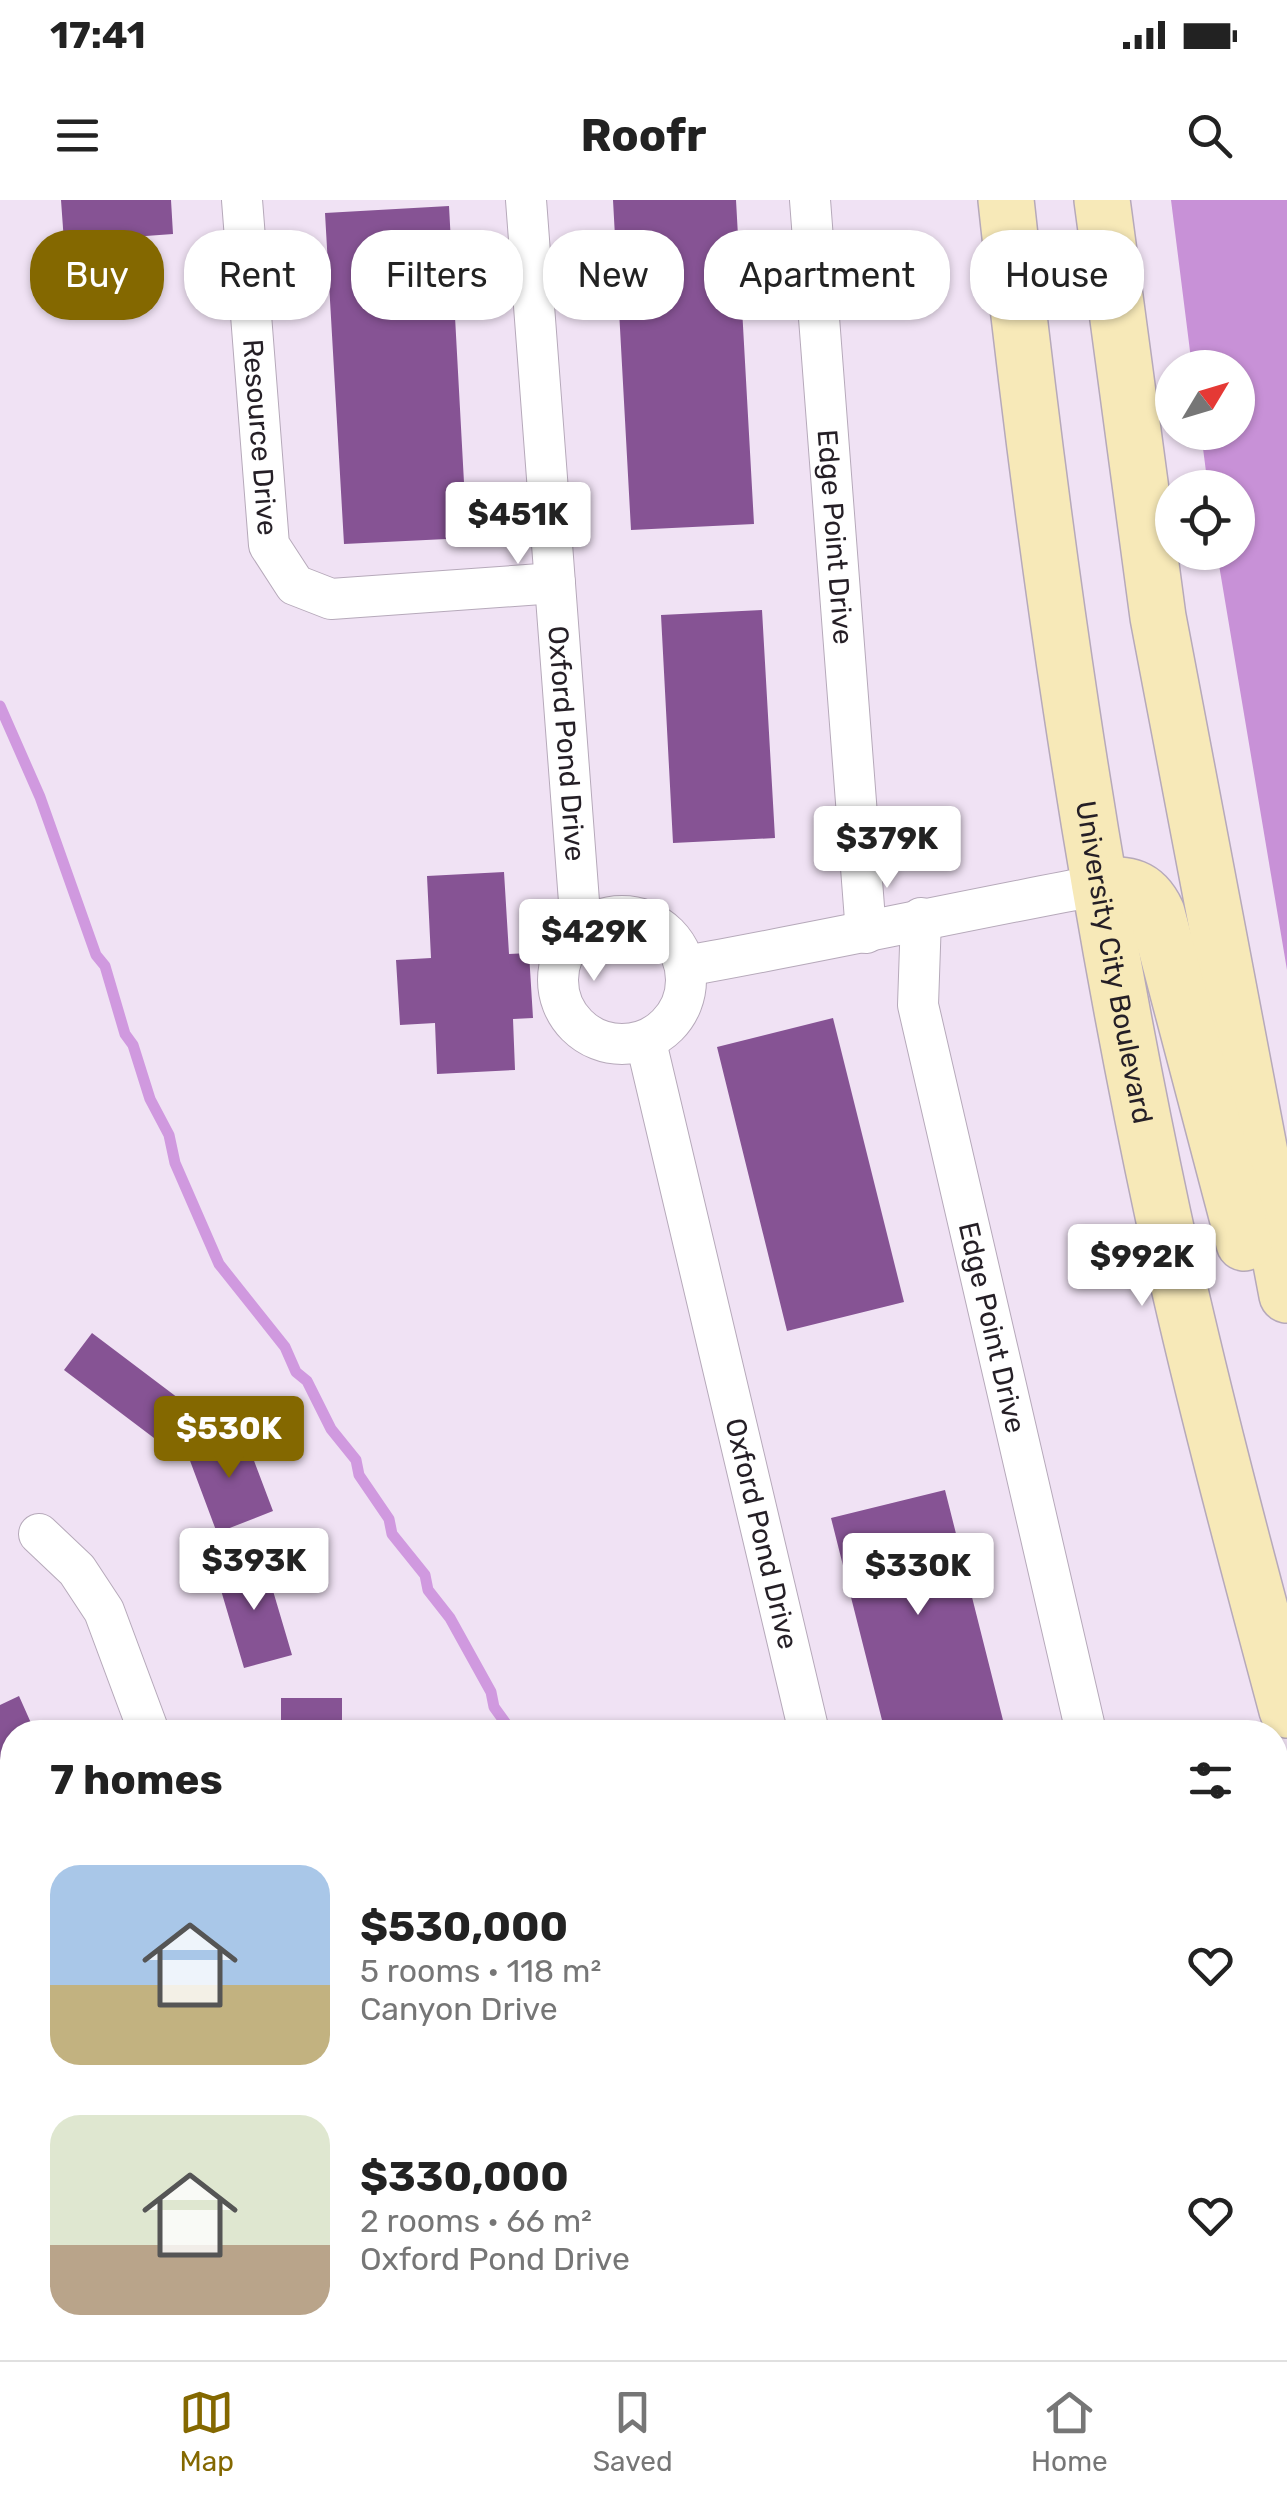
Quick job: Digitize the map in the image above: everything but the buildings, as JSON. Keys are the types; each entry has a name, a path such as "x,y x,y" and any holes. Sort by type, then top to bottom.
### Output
{"main road":[{"name":"University City Boulevard","path":"1006,200 1050,579 1100,885 1164,1217 1210,1414 1287,1710"},
{"path":"1102,200 1158,617 1287,1295"},
{"path":"1100,885 1130,884 1144,892 1157,913 1252,1276 1287,1317"}],"street":[{"name":"Resource Drive","path":"242,200 269,545 295,585 331,599 555,583"},
{"name":"Oxford Pond Drive","path":"526,200 581,928"},
{"name":"Edge Point Drive","path":"810,200 866,933"},
{"path":"686,966 1100,885"},
{"path":"622,914 654,923 671,936 688,976 678,1016 646,1042 602,1044 567,1018 555,976 561,954 581,928 622,914"},
{"name":"Edge Point Drive","path":"921,918 918,1005 1083,1720"},
{"name":"Oxford Pond Drive","path":"646,1042 807,1720"},
{"path":"39,1534 77,1570 104,1611 145,1720"}],"shaded area":[{"path":"1171,200 1287,200 1287,970 1220,570 1255,570 1255,470 1206,470 1203,450 1255,450 1255,350 1190,350"}],"waterway":[{"path":"0,706 40,797 96,955 105,966 125,1034 133,1045 150,1099 169,1135 175,1163 219,1264 285,1347 296,1372 307,1381 331,1429 356,1460 359,1475 389,1519 392,1534 425,1575 428,1590 450,1618 503,1720"}]}
